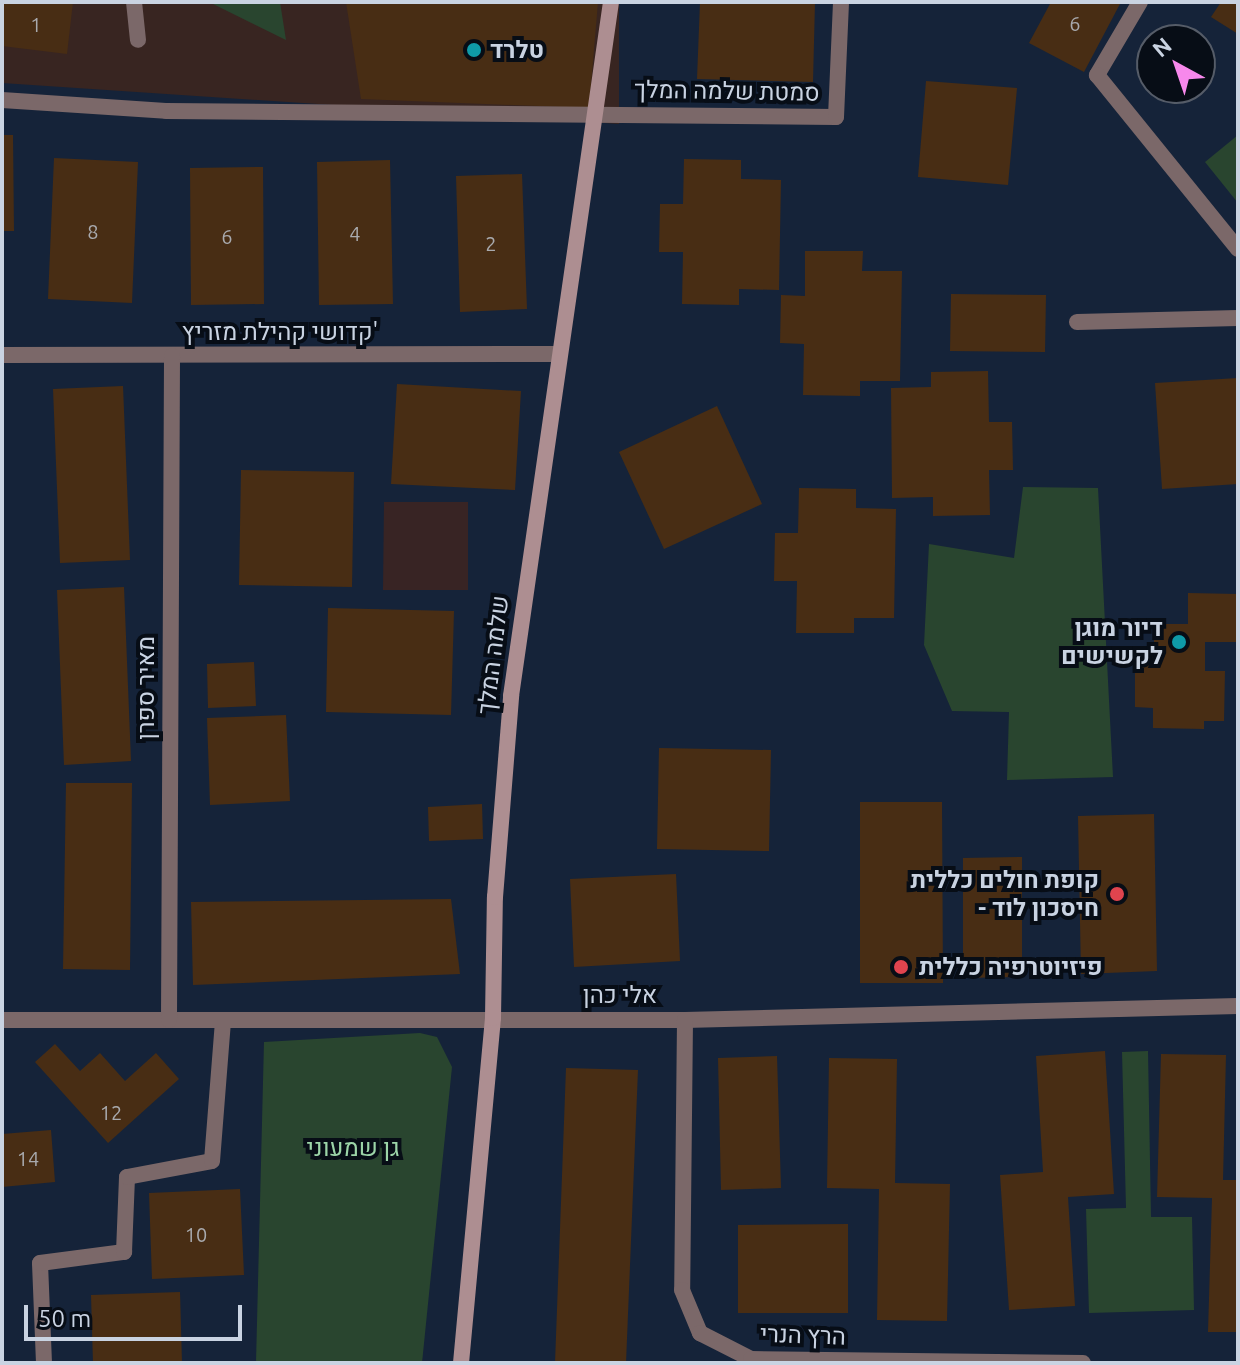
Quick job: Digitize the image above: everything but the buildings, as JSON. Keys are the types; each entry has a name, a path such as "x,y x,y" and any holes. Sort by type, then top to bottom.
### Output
{"street":[{"path":"134,2 138,40"},
{"name":"שלמה המלך","path":"461,1363 469,1318 493,1018 502,783 557,354 599,112 611,2"},
{"name":"סמטת שלמה המלך","path":"599,112 836,117 841,2"},
{"path":"1140,2 1097,75 1238,249"},
{"path":"2,100 166,111 599,112"},
{"path":"1077,322 1238,318"},
{"name":"קדושי קהילת מזריץ'","path":"2,355 557,354"},
{"name":"מאיר ספרן","path":"169,1020 172,356"},
{"name":"אלי כהן","path":"2,1020 685,1020 1238,1006"},
{"path":"44,1363 40,1263 124,1252 127,1177 212,1161 223,1020"},
{"name":"הרץ הנרי","path":"685,1020 682,1290 700,1333 751,1359 1083,1363"},
{"name":"שלמה המלך","path":"469,1318 472,1363"}],"shaded area":[{"path":"2,2 619,2 619,124 2,83"},
{"path":"384,502 468,502 468,590 383,590"}],"green space":[{"path":"209,2 280,2 286,40"},
{"path":"1238,135 1238,203 1205,162"},
{"path":"1023,487 1098,488 1113,777 1007,780 1009,712 952,711 924,645 929,544 1014,558"},
{"name":"גן שמעוני","path":"420,1033 437,1037 452,1067 422,1363 256,1363 264,1042"},
{"path":"1148,1051 1151,1217 1192,1217 1194,1310 1089,1313 1086,1209 1126,1208 1122,1052"}],"place":[{"name":"טלרד","path":"474,50"},
{"name":"דיור מוגן לקשישים","path":"1179,642"},
{"name":"קופת חולים כללית - חיסכון לוד","path":"1117,894"},
{"name":"פיזיוטרפיה כללית","path":"901,967"}]}
